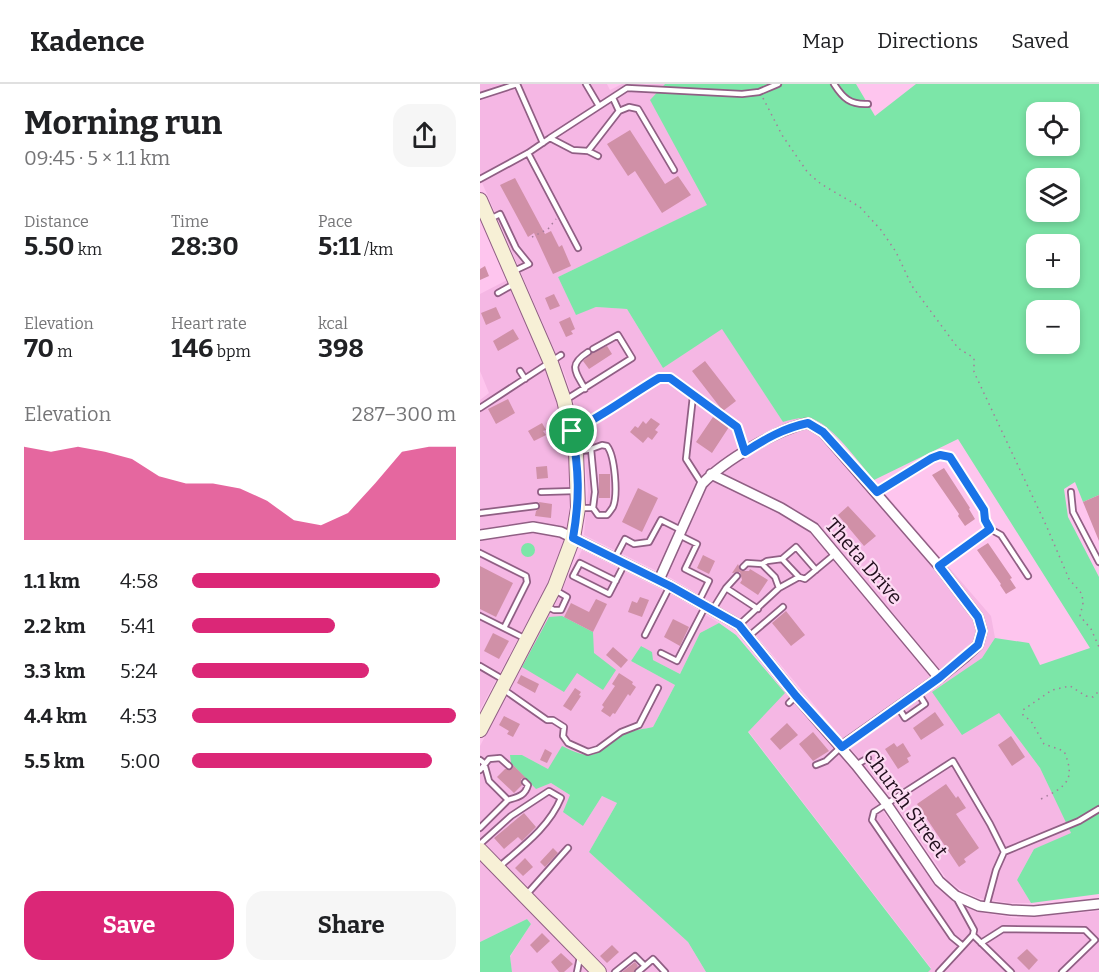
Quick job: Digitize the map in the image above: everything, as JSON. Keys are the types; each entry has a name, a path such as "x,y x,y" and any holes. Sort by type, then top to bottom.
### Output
{"main road":[{"path":"480,200 514,278 556,359 576,452 578,491 573,538 554,589 480,730"},
{"path":"480,850 599,972"}],"street":[{"path":"659,580 702,484 711,474 771,436 792,426 808,423 823,432 939,566 978,617 982,631 978,645 939,678 842,747"},
{"name":"Theta Drive","path":"711,474 798,517 814,528 939,678"},
{"name":"Church Street","path":"480,535 533,527 561,532 659,580 739,625 793,700 842,747 886,803 939,881 956,896 986,907 1011,910 1034,911 1099,904"}],"lane":[{"path":"480,96 517,84 543,142"},
{"path":"586,84 599,106"},
{"path":"480,179 528,153 613,98 626,86 742,94 759,92 778,84"},
{"path":"834,84 842,97 855,105 868,104"},
{"path":"613,98 619,111"},
{"path":"588,151 619,111 629,107 638,109 674,170"},
{"path":"550,138 573,150 588,151 598,156"},
{"path":"528,153 578,248"},
{"path":"498,293 514,278"},
{"path":"564,400 585,388 632,358 618,335 579,358 574,364 574,370 585,388"},
{"path":"480,408 556,359"},
{"path":"520,371 525,379"},
{"path":"572,431 659,378 670,378 737,427 745,452"},
{"path":"513,387 516,393"},
{"path":"693,396 686,459 702,484"},
{"path":"576,452 602,445 612,451 613,506 607,515 598,516 593,508 595,492 591,449"},
{"path":"877,492 932,458 940,455 950,457 984,510 985,520 990,529 1001,535 1028,576"},
{"path":"541,492 578,491"},
{"path":"1071,492 1073,512 1099,562"},
{"path":"480,513 536,506"},
{"path":"578,508 593,508"},
{"path":"615,558 624,539 634,544 649,542 661,520 697,544 685,569 709,581 706,605 677,661 661,653"},
{"path":"939,566 990,529"},
{"path":"743,567 747,563 762,564 766,561 782,559 796,547 816,570"},
{"path":"480,553 526,576 527,582 504,628"},
{"path":"782,559 799,577 805,579 835,554"},
{"path":"616,581 580,563 573,576 609,594 616,581 625,563"},
{"path":"762,564 775,577 779,588"},
{"path":"706,605 737,576"},
{"path":"739,625 779,588 799,577"},
{"path":"645,635 670,586"},
{"path":"726,588 758,609"},
{"path":"749,636 783,607"},
{"path":"480,624 482,616 527,640"},
{"path":"480,674 482,667 547,720 553,720 564,727 563,736 568,743 588,752 598,749 621,732 639,725 658,688"},
{"path":"816,765 826,761 842,747"},
{"path":"482,762 500,758 509,765"},
{"path":"856,765 868,758"},
{"path":"963,946 952,937 872,820 874,813 953,761 1004,852"},
{"path":"480,770 482,762"},
{"path":"482,762 489,781 508,800"},
{"path":"480,828 508,800 520,797 526,791 528,785 525,782"},
{"path":"480,844 511,816 549,791 561,798 557,808 540,830 498,868"},
{"path":"986,907 996,870 1004,852 1080,821 1099,809"},
{"path":"480,817 485,822"},
{"path":"525,896 568,848"},
{"path":"939,972 974,930 956,896"},
{"path":"981,943 1003,929 1085,930 1095,940 1062,972"},
{"path":"973,934 1011,972"},
{"path":"577,972 581,954"},
{"path":"615,972 636,956 645,966"},
{"path":"638,972 653,959 665,972"}],"path":[{"path":"759,92 782,135 808,173 821,184 860,207 881,230 896,252 912,286 958,348 974,358 974,372 1069,579 1082,594 1083,603 1080,616 1091,629 1099,647"},
{"path":"532,237 548,229 560,213"},
{"path":"1041,799 1060,789 1070,778 1070,766 1064,751 1044,744 1031,721 1023,715 1023,710 1052,690 1070,686 1086,696 1093,697 1099,691"}],"shaded area":[{"path":"480,84 607,84 610,90 622,84 665,84 651,101 708,205 558,277 576,314 596,307 627,309 663,368 722,328 783,422 799,417 818,420 831,431 991,616 995,638 982,658 932,693 999,713 1040,768 1072,834 1034,849 1017,880 1031,903 1009,903 978,898 948,881 886,791 745,622 671,578 584,535 588,490 577,412 565,375 480,178"},
{"path":"507,280 559,402 569,451 570,515 556,569 480,710 480,400 489,393 480,371 480,294"},
{"path":"582,550 678,598 719,623 700,633 680,674 653,660 642,646 631,661 675,685 653,727 625,734 600,752 588,756 580,755 548,769 522,755 512,763 536,788 551,783 570,795 583,826 602,796 617,803 589,852 688,942 706,972 608,972 480,839 480,746"},
{"path":"785,693 842,757 936,887 954,902 983,913 1015,918 1099,911 1099,972 928,972 931,968 748,731"},
{"path":"480,860 591,972 512,972 510,957 531,924 527,919 480,942"}],"green space":[{"path":"665,84 856,84 875,116 916,84 1099,84 1099,495 1083,502 1075,482 1064,489 1068,517 1099,577 1099,894 1031,903 1017,880 1034,849 1071,833 1040,768 999,713 962,735 932,692 982,658 995,638 1029,643 1040,665 1090,648 958,439 874,480 841,441 819,422 806,418 783,422 722,329 663,368 627,309 596,307 576,315 558,277 707,205 650,100"},
{"path":"525,543 531,543 535,550 531,557 525,557 521,553 521,547"},
{"path":"562,616 593,632 594,653 616,670 603,690 577,673 564,692 522,667 549,617"},
{"path":"719,623 736,635 785,693 748,732 931,969 928,972 706,972 688,942 589,852 617,803 602,796 583,826 563,812 570,795 551,783 536,789 511,763 510,755 522,755 548,769 562,746 584,755 591,755 625,734 653,727 675,685 631,661 641,646 652,652 653,660 680,674 700,633"},
{"path":"527,919 531,924 510,956 512,972 480,972 480,942"}],"building":[{"path":"630,130 665,184 678,176 691,195 662,213 635,171 628,176 607,144"},
{"path":"515,178 545,234 551,231 559,247 562,245 571,266 553,274 534,233 528,237 500,185"},
{"path":"485,266 489,276 480,280 480,269"},
{"path":"554,294 560,306 550,310 545,298"},
{"path":"496,307 501,318 486,325 481,313"},
{"path":"570,317 575,329 571,331 573,334 566,337 559,322"},
{"path":"513,329 519,339 498,351 493,341"},
{"path":"607,346 612,354 589,369 583,361 592,353"},
{"path":"705,361 736,401 723,411 692,371"},
{"path":"508,399 515,413 496,424 488,409"},
{"path":"713,417 729,427 712,453 696,442"},
{"path":"651,418 660,424 655,430 658,432 652,440 648,437 643,443 630,432 635,426 638,428 643,421 646,424"},
{"path":"542,423 546,435 534,441 528,431"},
{"path":"547,466 548,478 537,479 536,467"},
{"path":"944,468 975,519 965,526 932,475"},
{"path":"599,474 610,474 610,498 599,498"},
{"path":"638,488 658,498 642,532 622,522"},
{"path":"1099,495 1099,541 1083,502"},
{"path":"539,502 552,504 551,518 535,516 540,507"},
{"path":"848,506 876,536 864,546 838,515"},
{"path":"988,543 1012,578 1010,579 1016,588 1006,594 977,550"},
{"path":"703,555 715,561 709,574 697,568"},
{"path":"738,564 741,571 750,569 768,580 758,595 740,583 742,580 740,572 732,573"},
{"path":"480,566 513,583 496,617 480,609"},
{"path":"640,597 649,600 642,617 628,612 632,601 637,603"},
{"path":"596,599 607,604 593,632 564,617 571,603 589,612"},
{"path":"786,611 805,635 791,646 772,623"},
{"path":"673,619 689,627 680,646 664,637"},
{"path":"493,633 509,641 499,659 484,651"},
{"path":"613,647 628,660 621,668 606,655"},
{"path":"619,673 633,682 632,684 636,687 630,696 628,694 615,714 613,713 610,717 601,711 604,707 602,705 615,686 612,684"},
{"path":"521,675 539,684 535,693 517,683"},
{"path":"575,688 581,692 579,695 581,696 571,711 563,706"},
{"path":"935,712 944,725 921,740 913,728"},
{"path":"504,716 520,724 513,737 507,734 509,731 499,725"},
{"path":"787,723 798,735 780,750 770,739"},
{"path":"813,732 829,751 813,761 799,744"},
{"path":"1011,736 1025,757 1012,766 998,745"},
{"path":"894,743 897,747 903,743 911,756 907,758 909,762 898,769 885,749"},
{"path":"545,749 552,753 547,763 540,760"},
{"path":"513,765 526,778 521,779 522,785 514,793 497,777 505,769 512,769"},
{"path":"946,784 966,808 956,814 979,848 964,859 966,862 959,867 917,804"},
{"path":"524,813 536,827 522,841 518,837 504,849 494,838"},
{"path":"553,848 558,853 545,867 540,862"},
{"path":"525,858 533,867 523,876 515,868"},
{"path":"542,933 550,941 537,953 530,945"},
{"path":"612,945 619,952 607,963 600,956"},
{"path":"1027,949 1038,960 1029,970 1017,958"},
{"path":"561,953 573,964 564,972 559,972 551,962"},
{"path":"635,962 638,966 634,972 622,972"}],"route":[{"path":"659,378 670,378 737,427 745,452 792,426 808,423 823,432 877,492 932,458 940,455 950,457 984,510 985,520 990,529 939,566 978,617 982,631 978,645 939,678 842,747 796,696 739,625 670,586 573,538 578,508 578,477 572,431 659,378"}]}
